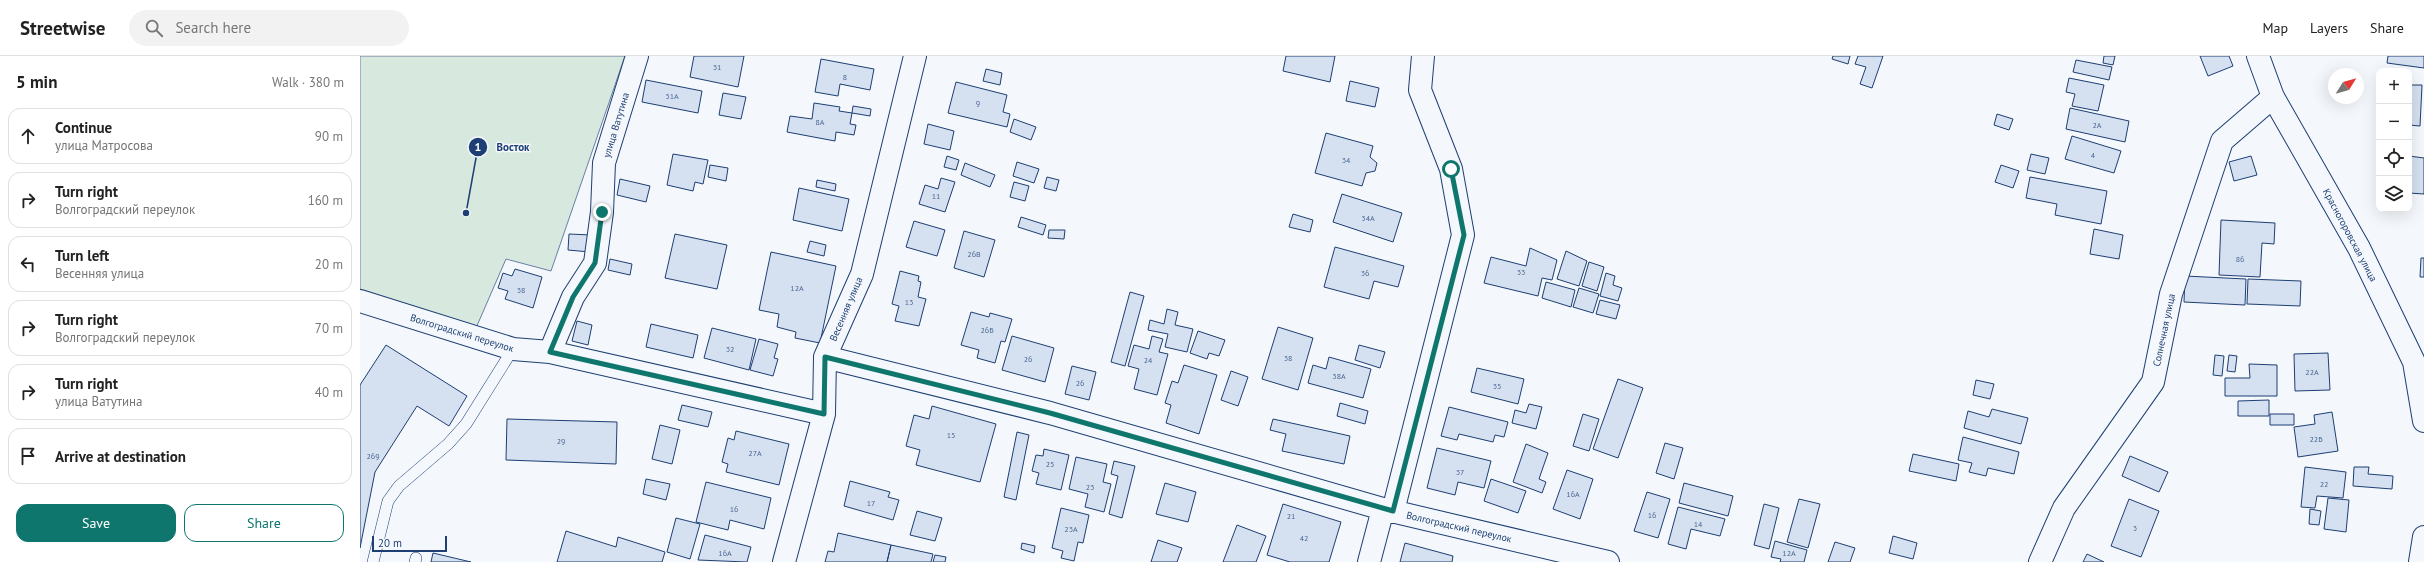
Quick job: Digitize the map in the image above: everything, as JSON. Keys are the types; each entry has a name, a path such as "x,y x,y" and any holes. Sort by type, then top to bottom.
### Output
{"street":[{"name":"улица Ватутина","path":"550,352 573,297 595,263 602,212 604,163 637,56"},
{"name":"Весенняя улица","path":"784,562 824,414 825,357 862,274 915,56"},
{"path":"1369,562 1388,510 1464,235 1451,169 1420,90 1423,56"},
{"name":"Красногоровская улица","path":"2258,56 2273,97 2359,248 2419,361 2424,421"},
{"name":"Солнечная улица","path":"2040,562 2064,508 2153,382 2171,294 2222,141 2273,97"},
{"name":"Волгоградский переулок","path":"360,301 513,348 550,352 824,414"},
{"name":"Волгоградский переулок","path":"825,357 1050,413 1388,510 1608,562"},
{"path":"2420,562 2424,537"}],"lane":[{"path":"373,562 388,501 399,486 448,444 466,424 513,348"}],"shaded area":[{"path":"360,56 625,56 551,271 506,259 476,328 360,289"}],"building":[{"path":"694,56 744,56 738,87 690,77"},
{"path":"1286,56 1335,56 1330,82 1283,71"},
{"path":"1833,56 1850,56 1848,64 1832,59"},
{"path":"1858,56 1883,56 1872,88 1860,84 1866,67 1855,64"},
{"path":"2104,56 2115,56 2113,65 2103,63"},
{"path":"2200,56 2229,56 2233,66 2208,76"},
{"path":"2388,56 2424,56 2424,68 2387,63"},
{"path":"821,59 874,69 870,90 840,84 838,96 815,92"},
{"path":"2076,60 2112,67 2109,80 2073,72"},
{"path":"986,69 1002,73 1000,85 983,81"},
{"path":"2069,78 2104,85 2098,111 2072,106 2075,94 2066,92"},
{"path":"646,80 702,91 698,113 642,102"},
{"path":"1350,81 1379,88 1375,107 1346,101"},
{"path":"956,82 1007,95 1003,112 1010,114 1007,127 948,113"},
{"path":"2412,85 2422,85 2420,126 2412,125"},
{"path":"723,93 746,97 741,119 719,115"},
{"path":"814,103 840,107 839,111 852,113 850,124 856,125 854,135 836,132 835,141 787,132 790,116 812,119"},
{"path":"853,106 871,109 870,116 852,113"},
{"path":"2070,108 2129,121 2125,142 2066,129"},
{"path":"1997,114 2013,119 2009,130 1994,125"},
{"path":"1014,119 1036,127 1031,140 1010,132"},
{"path":"928,124 954,131 950,150 924,144"},
{"path":"1326,133 1373,146 1370,157 1377,163 1375,171 1366,173 1362,186 1315,173"},
{"path":"2072,136 2121,151 2114,173 2065,159"},
{"path":"673,154 708,160 703,184 695,182 693,191 667,185"},
{"path":"2031,154 2049,158 2045,174 2027,170"},
{"path":"947,156 959,160 956,170 944,167"},
{"path":"2251,156 2257,175 2234,181 2229,162"},
{"path":"2412,156 2424,158 2424,194 2412,193"},
{"path":"1017,162 1039,169 1034,183 1013,176"},
{"path":"965,163 995,175 990,187 961,175"},
{"path":"710,165 728,168 726,181 708,177"},
{"path":"2001,165 2019,171 2013,188 1995,182"},
{"path":"1047,177 1059,180 1056,191 1044,188"},
{"path":"2030,177 2107,191 2101,224 2055,215 2057,204 2026,198"},
{"path":"941,178 955,182 945,212 919,204 925,185 938,189"},
{"path":"620,179 650,186 646,202 617,195"},
{"path":"817,180 836,184 835,191 816,187"},
{"path":"1014,182 1029,186 1025,201 1010,197"},
{"path":"799,188 849,199 842,231 793,220"},
{"path":"1342,194 1402,213 1393,242 1333,222"},
{"path":"1293,214 1313,220 1310,232 1289,227"},
{"path":"1021,217 1046,225 1043,235 1018,227"},
{"path":"2221,220 2275,223 2274,244 2262,243 2260,277 2219,275"},
{"path":"914,221 945,230 937,256 906,247"},
{"path":"2094,229 2123,235 2119,259 2090,254"},
{"path":"1049,230 1065,230 1064,239 1048,238"},
{"path":"964,231 995,240 984,277 954,268"},
{"path":"569,234 591,235 590,252 568,250"},
{"path":"675,234 727,245 717,289 665,278"},
{"path":"810,241 826,245 824,256 807,252"},
{"path":"1335,247 1404,266 1398,287 1374,281 1369,299 1324,287"},
{"path":"1530,248 1557,260 1552,280 1542,278 1538,296 1484,283 1491,257 1526,266"},
{"path":"1566,251 1587,261 1579,286 1557,279"},
{"path":"771,252 836,266 820,343 795,338 796,332 777,327 779,314 759,310"},
{"path":"2421,258 2424,258 2424,277 2420,277"},
{"path":"610,259 632,264 630,275 608,270"},
{"path":"1589,262 1604,267 1597,291 1582,286"},
{"path":"515,269 542,277 533,308 505,299 508,291 498,288 503,273 512,276"},
{"path":"900,271 919,276 918,281 921,282 918,297 926,299 919,326 895,321 899,306 892,304"},
{"path":"1606,273 1615,276 1613,285 1622,288 1618,301 1600,296"},
{"path":"2185,276 2246,279 2245,305 2184,302"},
{"path":"2248,279 2301,281 2300,306 2247,304"},
{"path":"1546,282 1575,290 1571,307 1542,298"},
{"path":"1579,288 1599,294 1593,313 1573,307"},
{"path":"1130,292 1144,296 1125,366 1111,362"},
{"path":"1600,300 1620,305 1616,319 1596,314"},
{"path":"1167,309 1178,312 1175,325 1193,329 1187,352 1165,347 1168,334 1148,330 1150,320 1164,324"},
{"path":"971,312 989,317 990,313 1012,319 1005,342 1001,341 995,363 977,358 979,350 961,345"},
{"path":"577,321 592,325 588,345 572,341"},
{"path":"651,324 698,335 693,358 646,347"},
{"path":"1278,327 1313,338 1298,390 1262,379"},
{"path":"712,328 756,339 749,370 704,358"},
{"path":"1198,331 1225,340 1219,356 1209,353 1207,359 1190,353"},
{"path":"1012,336 1054,348 1045,382 1002,370"},
{"path":"1152,336 1163,339 1159,352 1168,354 1157,395 1134,389 1139,369 1128,366 1134,345 1149,349"},
{"path":"759,339 778,344 774,358 778,359 773,376 750,370"},
{"path":"386,345 467,396 449,426 417,406 375,472 360,548 360,385"},
{"path":"1359,345 1385,352 1380,368 1355,360"},
{"path":"2328,353 2330,390 2295,391 2294,354"},
{"path":"2215,355 2224,356 2222,376 2213,375"},
{"path":"2229,355 2237,356 2235,372 2227,371"},
{"path":"1329,357 1371,369 1363,398 1308,383 1313,365 1326,369"},
{"path":"2249,364 2277,365 2277,396 2225,396 2225,378 2250,378"},
{"path":"1184,365 1217,375 1199,434 1166,423 1171,405 1165,403 1172,381 1178,383"},
{"path":"1072,366 1096,372 1089,400 1065,394"},
{"path":"1477,368 1524,379 1518,404 1471,392"},
{"path":"1231,371 1248,377 1238,406 1221,400"},
{"path":"1618,379 1643,388 1618,458 1593,449"},
{"path":"1976,380 1994,384 1990,399 1973,395"},
{"path":"2269,400 2269,416 2238,416 2238,401"},
{"path":"1340,403 1368,411 1365,424 1337,416"},
{"path":"1529,404 1542,407 1536,429 1512,423 1515,410 1526,413"},
{"path":"682,405 712,412 708,427 678,420"},
{"path":"932,406 996,424 980,482 916,465 920,450 906,446 914,415 929,419"},
{"path":"1449,407 1508,422 1504,437 1495,435 1493,442 1459,434 1457,440 1441,436"},
{"path":"1992,409 2028,418 2021,444 1964,428 1968,411 1989,417"},
{"path":"2332,412 2338,451 2298,457 2294,427 2315,424 2314,415"},
{"path":"1583,414 1599,419 1589,451 1573,446"},
{"path":"2270,414 2294,414 2294,425 2270,425"},
{"path":"507,419 617,422 616,464 506,460"},
{"path":"1273,419 1350,436 1344,464 1282,451 1286,434 1270,430"},
{"path":"660,425 680,430 672,464 652,459"},
{"path":"736,431 789,444 779,485 726,472 728,464 722,462 728,438 734,440"},
{"path":"1017,432 1029,435 1016,500 1004,497"},
{"path":"1963,437 2019,452 2014,474 1988,468 1986,476 1969,472 1972,463 1958,460"},
{"path":"1665,443 1683,448 1674,479 1656,473"},
{"path":"1526,444 1548,453 1539,479 1546,482 1542,493 1513,482"},
{"path":"1437,448 1491,461 1484,488 1458,482 1455,495 1427,488"},
{"path":"1044,449 1069,455 1061,490 1036,484 1039,473 1032,471 1036,455 1043,456"},
{"path":"1913,454 1959,464 1956,481 1909,471"},
{"path":"2130,456 2168,472 2159,492 2122,476"},
{"path":"1076,457 1107,464 1103,482 1111,484 1104,512 1085,507 1088,494 1069,489"},
{"path":"1114,461 1135,466 1122,518 1109,514 1118,476 1111,474"},
{"path":"2305,467 2346,472 2343,498 2317,496 2315,508 2301,507"},
{"path":"2354,467 2369,467 2368,474 2393,476 2392,489 2353,486"},
{"path":"1567,470 1593,479 1580,519 1553,509"},
{"path":"646,479 670,484 666,500 643,494"},
{"path":"1491,479 1526,491 1518,513 1484,501"},
{"path":"850,481 890,492 888,497 899,500 893,520 844,506"},
{"path":"706,482 771,498 764,529 730,520 728,530 696,522"},
{"path":"1165,483 1196,492 1188,522 1156,514"},
{"path":"1684,483 1733,496 1728,516 1679,503"},
{"path":"1647,492 1670,499 1658,538 1634,531"},
{"path":"2328,498 2349,500 2346,532 2324,529"},
{"path":"1799,499 1820,504 1808,548 1787,542"},
{"path":"2129,499 2159,511 2141,557 2111,546"},
{"path":"1283,504 1341,522 1329,562 1290,562 1267,555"},
{"path":"1764,504 1779,508 1769,549 1754,545"},
{"path":"1678,507 1725,519 1720,536 1691,529 1686,549 1668,544"},
{"path":"1061,508 1089,515 1083,543 1078,542 1074,561 1061,558 1063,551 1052,548"},
{"path":"2310,509 2321,511 2319,525 2309,524"},
{"path":"917,511 942,518 935,541 910,535"},
{"path":"676,518 700,524 690,559 667,552"},
{"path":"1237,525 1266,536 1256,562 1223,562"},
{"path":"566,531 616,547 618,537 665,552 662,562 557,562"},
{"path":"838,533 891,545 887,562 825,562 828,551 834,552"},
{"path":"705,535 751,547 747,562 698,560"},
{"path":"1893,536 1917,543 1913,559 1889,553"},
{"path":"1158,540 1182,548 1177,562 1151,562"},
{"path":"1775,541 1807,550 1804,562 1780,562 1781,559 1771,557"},
{"path":"1835,542 1855,548 1850,562 1828,562"},
{"path":"1022,543 1035,546 1034,553 1021,549"},
{"path":"1405,543 1453,556 1452,562 1400,562"},
{"path":"891,545 933,554 931,562 887,562"},
{"path":"433,553 471,562 431,562"},
{"path":"2087,554 2104,562 2083,562"},
{"path":"935,555 946,557 945,562 933,562"}],"place":[{"name":"Восток","path":"466,213"}],"route":[{"path":"602,212 595,263 573,297 550,352 824,414 825,357 1050,413 1393,511 1451,278 1464,235 1451,169"}]}
